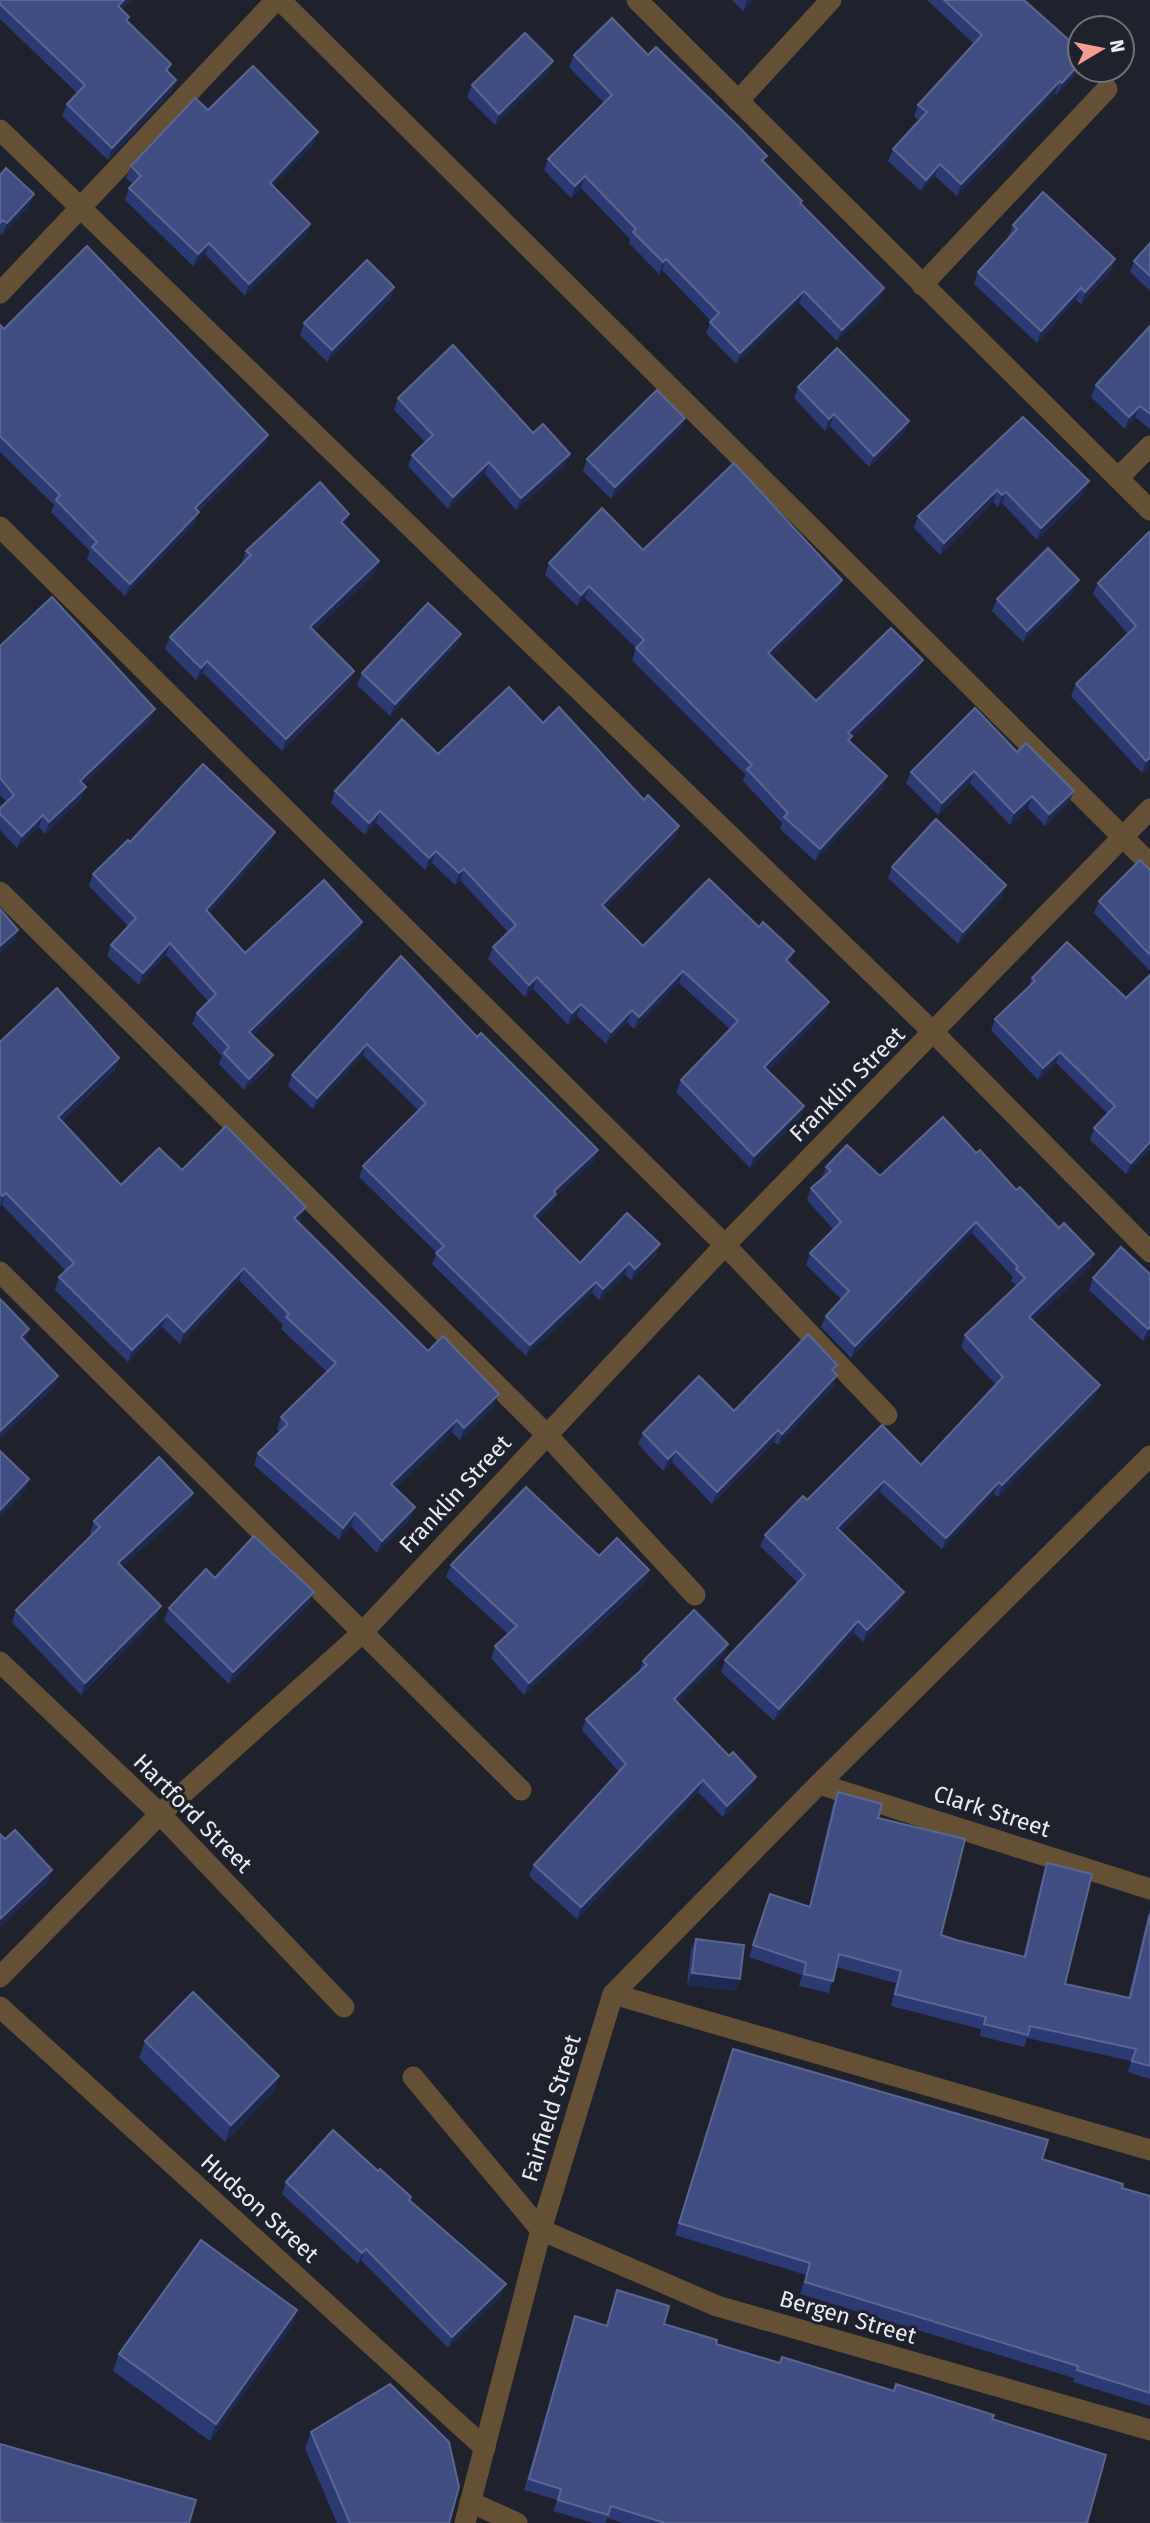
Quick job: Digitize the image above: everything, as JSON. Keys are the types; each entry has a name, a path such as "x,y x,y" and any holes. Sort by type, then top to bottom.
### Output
{"street":[{"path":"0,293 278,0 1150,864"},
{"path":"636,0 1150,510"},
{"path":"738,101 831,0"},
{"path":"922,285 1107,89"},
{"path":"0,130 328,451 934,1033 1150,1252"},
{"path":"1118,478 1150,446"},
{"path":"0,527 725,1245 887,1415"},
{"name":"Franklin Street","path":"0,1977 160,1814 362,1633 725,1245 1150,809"},
{"path":"0,892 547,1434 695,1595"},
{"path":"0,1272 521,1790"},
{"name":"Fairfield Street","path":"465,2523 541,2230 613,1993 819,1784 1150,1456"},
{"name":"Hartford Street","path":"0,1662 160,1814 344,2007"},
{"name":"Clark Street","path":"819,1784 1150,1889"},
{"path":"613,1993 1150,2150"},
{"name":"Hudson Street","path":"0,2007 485,2448"},
{"path":"413,2077 541,2230"},
{"name":"Bergen Street","path":"541,2230 717,2306 1150,2430"},
{"path":"470,2501 517,2523"}],"building":[{"path":"0,0 124,0 118,6 129,17 126,20 171,64 166,70 176,80 112,148 67,104 85,85 0,4"},
{"path":"944,0 1024,0 1066,38 1066,79 1062,83 1060,81 961,184 940,164 926,180 893,149 927,112 918,105 982,35"},
{"path":"612,18 648,55 656,47 738,126 767,156 762,160 802,201 800,203 884,288 842,330 804,291 740,353 710,322 719,313 666,259 663,262 633,232 636,229 585,176 575,186 548,159 612,95 574,55"},
{"path":"525,33 553,61 499,114 472,85"},
{"path":"253,66 318,132 270,183 310,224 249,284 209,243 198,254 129,188 141,176 131,166 195,98 208,110"},
{"path":"6,168 34,194 7,223 3,220 0,223 0,175"},
{"path":"1043,192 1115,259 1085,292 1081,288 1041,331 978,272 1017,229 1013,225"},
{"path":"1150,243 1150,276 1134,261"},
{"path":"87,246 268,435 195,508 199,512 130,584 92,547 97,542 56,500 60,495 0,436 0,325 4,329"},
{"path":"367,260 394,287 332,350 304,323"},
{"path":"1150,326 1150,414 1140,406 1129,417 1096,385"},
{"path":"453,345 533,433 543,424 570,454 521,498 489,462 453,497 412,455 433,435 398,398"},
{"path":"837,348 909,421 874,456 834,414 829,419 798,387"},
{"path":"657,390 685,418 615,487 587,459"},
{"path":"1023,417 1089,481 1041,528 1006,492 1002,495 997,490 944,543 918,516"},
{"path":"734,463 842,580 768,653 816,701 891,628 923,660 848,733 852,736 848,740 887,776 820,849 784,817 788,813 747,769 752,765 636,648 644,640 589,586 581,595 549,563 602,508 643,550"},
{"path":"320,482 349,514 341,522 379,561 310,627 354,671 286,739 207,661 201,668 170,637 251,555 246,551"},
{"path":"1149,532 1150,758 1146,761 1076,684 1136,626 1098,583"},
{"path":"1048,548 1079,580 1027,631 997,599"},
{"path":"52,597 155,709 80,781 86,787 49,822 43,815 22,836 0,814 0,808 14,795 0,778 0,646"},
{"path":"428,603 461,634 395,704 362,673"},
{"path":"509,687 543,723 559,707 644,800 648,795 679,826 602,905 643,946 709,879 759,927 763,922 794,951 786,960 829,1002 764,1067 804,1106 754,1156 681,1080 738,1021 683,971 639,1017 632,1010 611,1032 581,1004 572,1013 537,977 529,985 493,947 516,925 464,869 459,873 436,851 429,858 380,811 369,823 335,791 402,719 438,754"},
{"path":"975,708 1017,752 1026,743 1074,791 1049,814 1032,796 1014,813 974,771 942,803 911,772"},
{"path":"203,764 275,832 206,910 245,953 324,880 362,922 249,1032 273,1055 249,1079 224,1053 229,1047 197,1013 216,994 170,943 143,973 111,945 136,918 93,874 128,840 130,842"},
{"path":"936,819 1006,885 963,932 892,867"},
{"path":"1140,860 1150,870 1150,955 1099,901"},
{"path":"0,909 18,930 0,946"},
{"path":"1067,942 1126,998 1150,975 1150,1142 1131,1163 1094,1128 1115,1106 1060,1052 1043,1068 995,1019 1035,981 1032,978"},
{"path":"401,956 477,1037 481,1033 598,1150 554,1191 556,1194 534,1216 580,1263 627,1213 660,1244 635,1269 629,1263 603,1289 596,1282 530,1345 436,1253 444,1246 363,1166 426,1103 367,1044 317,1098 292,1075"},
{"path":"57,988 119,1058 58,1117 121,1185 159,1148 182,1170 226,1126 306,1207 294,1218 428,1351 443,1336 499,1394 464,1428 457,1420 391,1484 415,1507 382,1541 355,1513 343,1528 258,1453 288,1424 281,1417 336,1363 286,1317 289,1314 244,1268 184,1332 167,1315 132,1350 59,1277 74,1263 6,1193 3,1196 0,1194 0,1042"},
{"path":"943,1117 976,1153 980,1150 1016,1190 1020,1187 1059,1228 1064,1223 1094,1254 1029,1317 1100,1385 1002,1485 999,1482 946,1538 884,1481 837,1528 904,1592 867,1630 858,1621 779,1709 725,1660 805,1575 765,1535 803,1496 807,1500 882,1425 921,1465 1003,1377 965,1335 1025,1278 976,1222 855,1346 826,1316 849,1291 810,1253 841,1222 811,1188 831,1171 826,1167 847,1145 880,1176"},
{"path":"1121,1247 1150,1274 1148,1329 1093,1278"},
{"path":"0,1299 29,1329 21,1337 58,1376 0,1431"},
{"path":"808,1334 837,1365 832,1370 837,1375 782,1434 778,1430 717,1492 676,1451 668,1459 643,1433 699,1376 734,1411"},
{"path":"0,1451 29,1479 0,1510"},
{"path":"159,1457 193,1493 118,1563 161,1606 85,1683 16,1610 100,1527 94,1521"},
{"path":"526,1487 599,1556 617,1538 649,1570 529,1683 495,1646 517,1626 451,1565"},
{"path":"254,1536 314,1592 233,1672 169,1608 206,1569 215,1578"},
{"path":"694,1610 728,1644 674,1699 729,1756 733,1752 756,1777 727,1806 703,1780 581,1907 534,1865 626,1764 586,1719 647,1665 643,1661"},
{"path":"838,1792 882,1804 878,1818 965,1839 941,1935 956,1940 1025,1957 1047,1863 1092,1874 1065,1984 1130,1998 1150,1914 1150,2066 1132,2061 1136,2049 1030,2026 1028,2035 984,2024 986,2017 895,1994 901,1971 839,1954 833,1981 804,1974 806,1963 753,1945 770,1894 810,1907"},
{"path":"15,1830 52,1870 0,1919 0,1834 5,1839"},
{"path":"696,1939 744,1945 740,1979 692,1973"},
{"path":"193,1992 279,2076 231,2125 145,2041"},
{"path":"733,2049 1048,2140 1042,2159 1123,2184 1122,2188 1150,2196 1150,2393 1077,2370 1078,2366 805,2282 810,2263 679,2223"},
{"path":"333,2130 378,2171 380,2169 411,2197 409,2200 506,2284 452,2337 366,2249 362,2253 286,2182"},
{"path":"201,2240 297,2310 216,2424 119,2354"},
{"path":"617,2290 669,2306 664,2324 717,2340 716,2344 780,2363 782,2357 894,2391 896,2384 994,2415 992,2419 1106,2455 1087,2523 665,2523 611,2506 608,2515 558,2500 561,2489 529,2479 575,2316 607,2326"},
{"path":"390,2384 449,2442 459,2487 449,2523 350,2523 311,2432"},
{"path":"0,2444 196,2500 189,2523 0,2523"}]}
